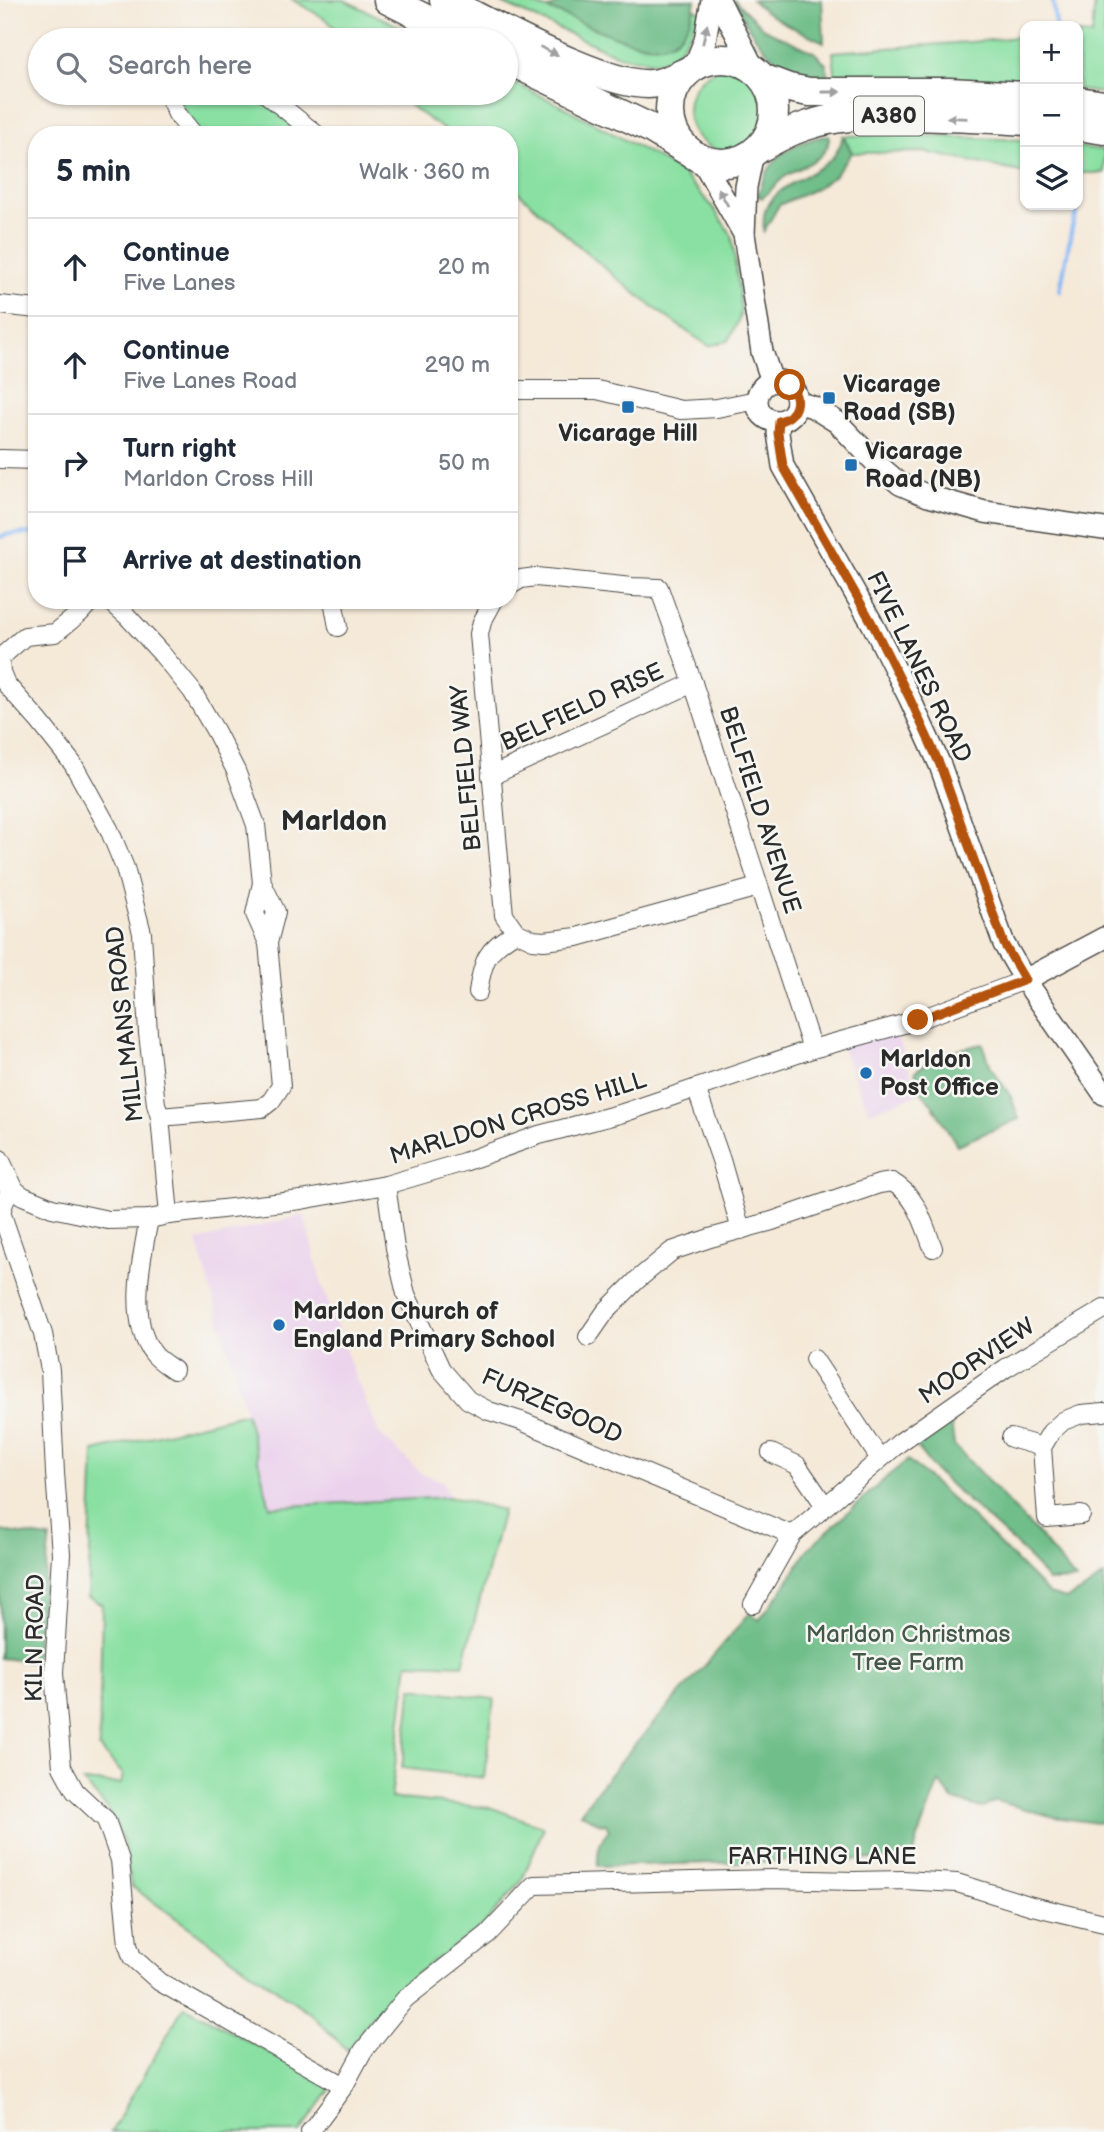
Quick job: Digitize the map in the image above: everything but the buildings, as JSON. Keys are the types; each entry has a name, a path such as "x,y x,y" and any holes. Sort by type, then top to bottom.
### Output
{"highway":[{"path":"388,0 444,28"},
{"path":"444,0 502,28"},
{"path":"518,36 582,67 636,84 657,84 713,60 728,59 742,63 760,75 771,89 775,101 774,117 770,131 756,151 731,162 717,163 696,156 650,128 518,65"},
{"path":"691,69 680,80 674,92 670,119 681,144 696,156"},
{"name":"A380","path":"760,75 789,88 810,92 948,92 1020,96"},
{"path":"1083,102 1104,104"},
{"name":"A380","path":"756,151 785,134 837,118 924,116 1020,121"},
{"path":"1083,127 1104,130"}],"street":[{"path":"691,69 705,40 712,0"},
{"path":"719,0 760,75"},
{"path":"173,105 187,126"},
{"path":"280,105 306,126"},
{"path":"756,151 746,187 744,234 762,352 772,381"},
{"path":"696,156 744,234"},
{"path":"0,305 28,308"},
{"path":"772,381 790,385 797,396 793,414 779,421 762,414 757,400 762,388 772,381"},
{"path":"518,390 597,390 681,410 717,408 757,400"},
{"path":"797,402 813,407 837,422 900,484 928,496 985,512 1104,529"},
{"name":"FIVE LANES ROAD","path":"779,421 783,466 872,623 910,699 940,765 1004,944 1025,980 1104,1094"},
{"path":"0,458 28,460"},
{"name":"BELFIELD AVENUE","path":"518,581 536,578 659,588 693,683 812,1049"},
{"path":"0,658 25,636 55,632 84,609"},
{"path":"120,609 192,691 216,732 236,771 256,825 262,883 276,912 268,943 281,1086 271,1101 262,1108 160,1117"},
{"path":"335,609 338,627"},
{"name":"BELFIELD WAY","path":"489,609 479,634 504,915 516,932"},
{"name":"MILLMANS ROAD","path":"0,658 6,684 73,764 109,829 125,867 142,933 148,1033 156,1104 160,1117 169,1215"},
{"name":"BELFIELD RISE","path":"491,776 693,683"},
{"path":"478,992 483,964 490,951 516,932 533,940 544,941 577,937 758,887"},
{"path":"1025,980 1104,938"},
{"name":"MARLDON CROSS HILL","path":"7,1185 23,1196 52,1208 108,1220 149,1219 301,1200 386,1185 464,1162 539,1135 623,1113 812,1049 918,1020 1025,980"},
{"path":"696,1088 741,1230"},
{"path":"0,1159 7,1185"},
{"path":"588,1337 606,1311 672,1251 892,1182 901,1187 915,1203 933,1248"},
{"name":"KILN ROAD","path":"7,1185 1,1212 43,1334 50,1370 54,1473 61,1554 54,1673 62,1766 75,1791 106,1820 120,1860 128,1945 132,1957 160,1982 344,2085"},
{"name":"FURZEGOOD","path":"386,1185 405,1294 441,1369 468,1400 792,1535"},
{"path":"149,1219 141,1263 139,1309 142,1333 153,1354 174,1370"},
{"name":"MOORVIEW","path":"753,1604 792,1535 899,1443 1006,1368 1104,1309"},
{"path":"814,1359 880,1459"},
{"path":"1081,1515 1047,1518 1041,1447 1063,1421 1081,1414 1104,1412"},
{"path":"1011,1438 1041,1447"},
{"path":"771,1453 797,1465 825,1506"},
{"name":"FARTHING LANE","path":"344,2085 362,2051 405,1999 488,1934 534,1885 771,1879 957,1883 1032,1906 1104,1923"},
{"path":"310,2132 344,2085"}],"shaded area":[{"path":"894,1027 918,1094 869,1112 839,1041"},
{"name":"Marldon Church of England Primary School","path":"304,1215 321,1282 379,1433 422,1474 443,1481 450,1497 270,1508 197,1241"}],"green space":[{"path":"293,0 344,0 403,28 335,28 327,20"},
{"path":"495,0 520,0 626,40 690,20 694,8 701,12 685,41 671,58 655,62 619,56"},
{"path":"565,0 695,0 692,15 681,34 669,43 650,45 605,33 548,9"},
{"path":"734,0 764,29 814,52 826,64 828,77 811,76 782,64 759,42"},
{"path":"752,0 822,0 824,42 777,19"},
{"path":"1095,0 1104,0 1104,93 1083,91 1083,34 1092,35"},
{"path":"1020,37 1020,85 836,83 833,52"},
{"path":"722,68 738,68 754,75 765,86 772,102 769,126 760,140 738,152 722,152 706,145 695,134 688,118 688,102 695,86 706,75"},
{"path":"518,85 566,108 683,174 712,206 732,236 741,310 728,341 709,346 682,328 606,269 518,192 518,126 439,126 410,105 518,105"},
{"path":"181,105 267,105 294,126 195,126"},
{"path":"829,135 826,150 821,155 787,175 762,198 758,196 768,171 783,154 803,142"},
{"path":"902,135 1020,140 1020,172 926,152 852,153 843,136"},
{"path":"843,136 852,153 834,176 815,189 779,205 763,233 764,213 770,202 786,187 830,160"},
{"path":"1083,148 1104,150 1104,173 1083,173"},
{"path":"983,1044 991,1067 1011,1097 1019,1119 957,1145 921,1091 915,1071 943,1053"},
{"path":"246,1413 270,1507 450,1497 503,1510 463,1665 408,1663 391,1798 492,1808 544,1827 522,1880 485,1924 413,1976 370,2019 348,2051 311,2014 131,1886 124,1844 108,1809 83,1782 121,1784 123,1774 99,1748 102,1604 88,1597 94,1451"},
{"path":"950,1415 954,1445 1035,1531 1076,1580 1048,1581 1024,1552 936,1472 916,1446"},
{"name":"Marldon Christmas Tree Farm","path":"908,1460 973,1518 1049,1594 1066,1599 1104,1576 1104,1821 1097,1823 1054,1817 996,1801 983,1808 953,1800 939,1782 912,1860 598,1866 600,1846 609,1830 606,1824 598,1823 580,1813 642,1736 749,1613 759,1620 783,1589 808,1549"},
{"path":"0,1531 50,1538 34,1662 0,1658"},
{"path":"412,1688 494,1699 484,1778 402,1768"},
{"path":"184,2006 332,2087 300,2132 111,2132"}],"waterway":[{"path":"1053,0 1055,21"},
{"path":"1060,291 1077,210"},
{"path":"0,537 28,533"}],"place":[{"name":"Vicarage Road (SB)","path":"829,398"},
{"name":"Vicarage Hill","path":"628,407"},
{"name":"Vicarage Road (NB)","path":"851,465"},
{"name":"Marldon Post Office","path":"866,1073"},
{"name":"Marldon Church of England Primary School","path":"279,1325"}],"district":[{"name":"Marldon","path":"334,821"}],"route":[{"path":"790,385 797,396 797,402 793,414 779,421 783,466 872,623 910,699 940,765 1004,944 1025,980 918,1020"}]}
